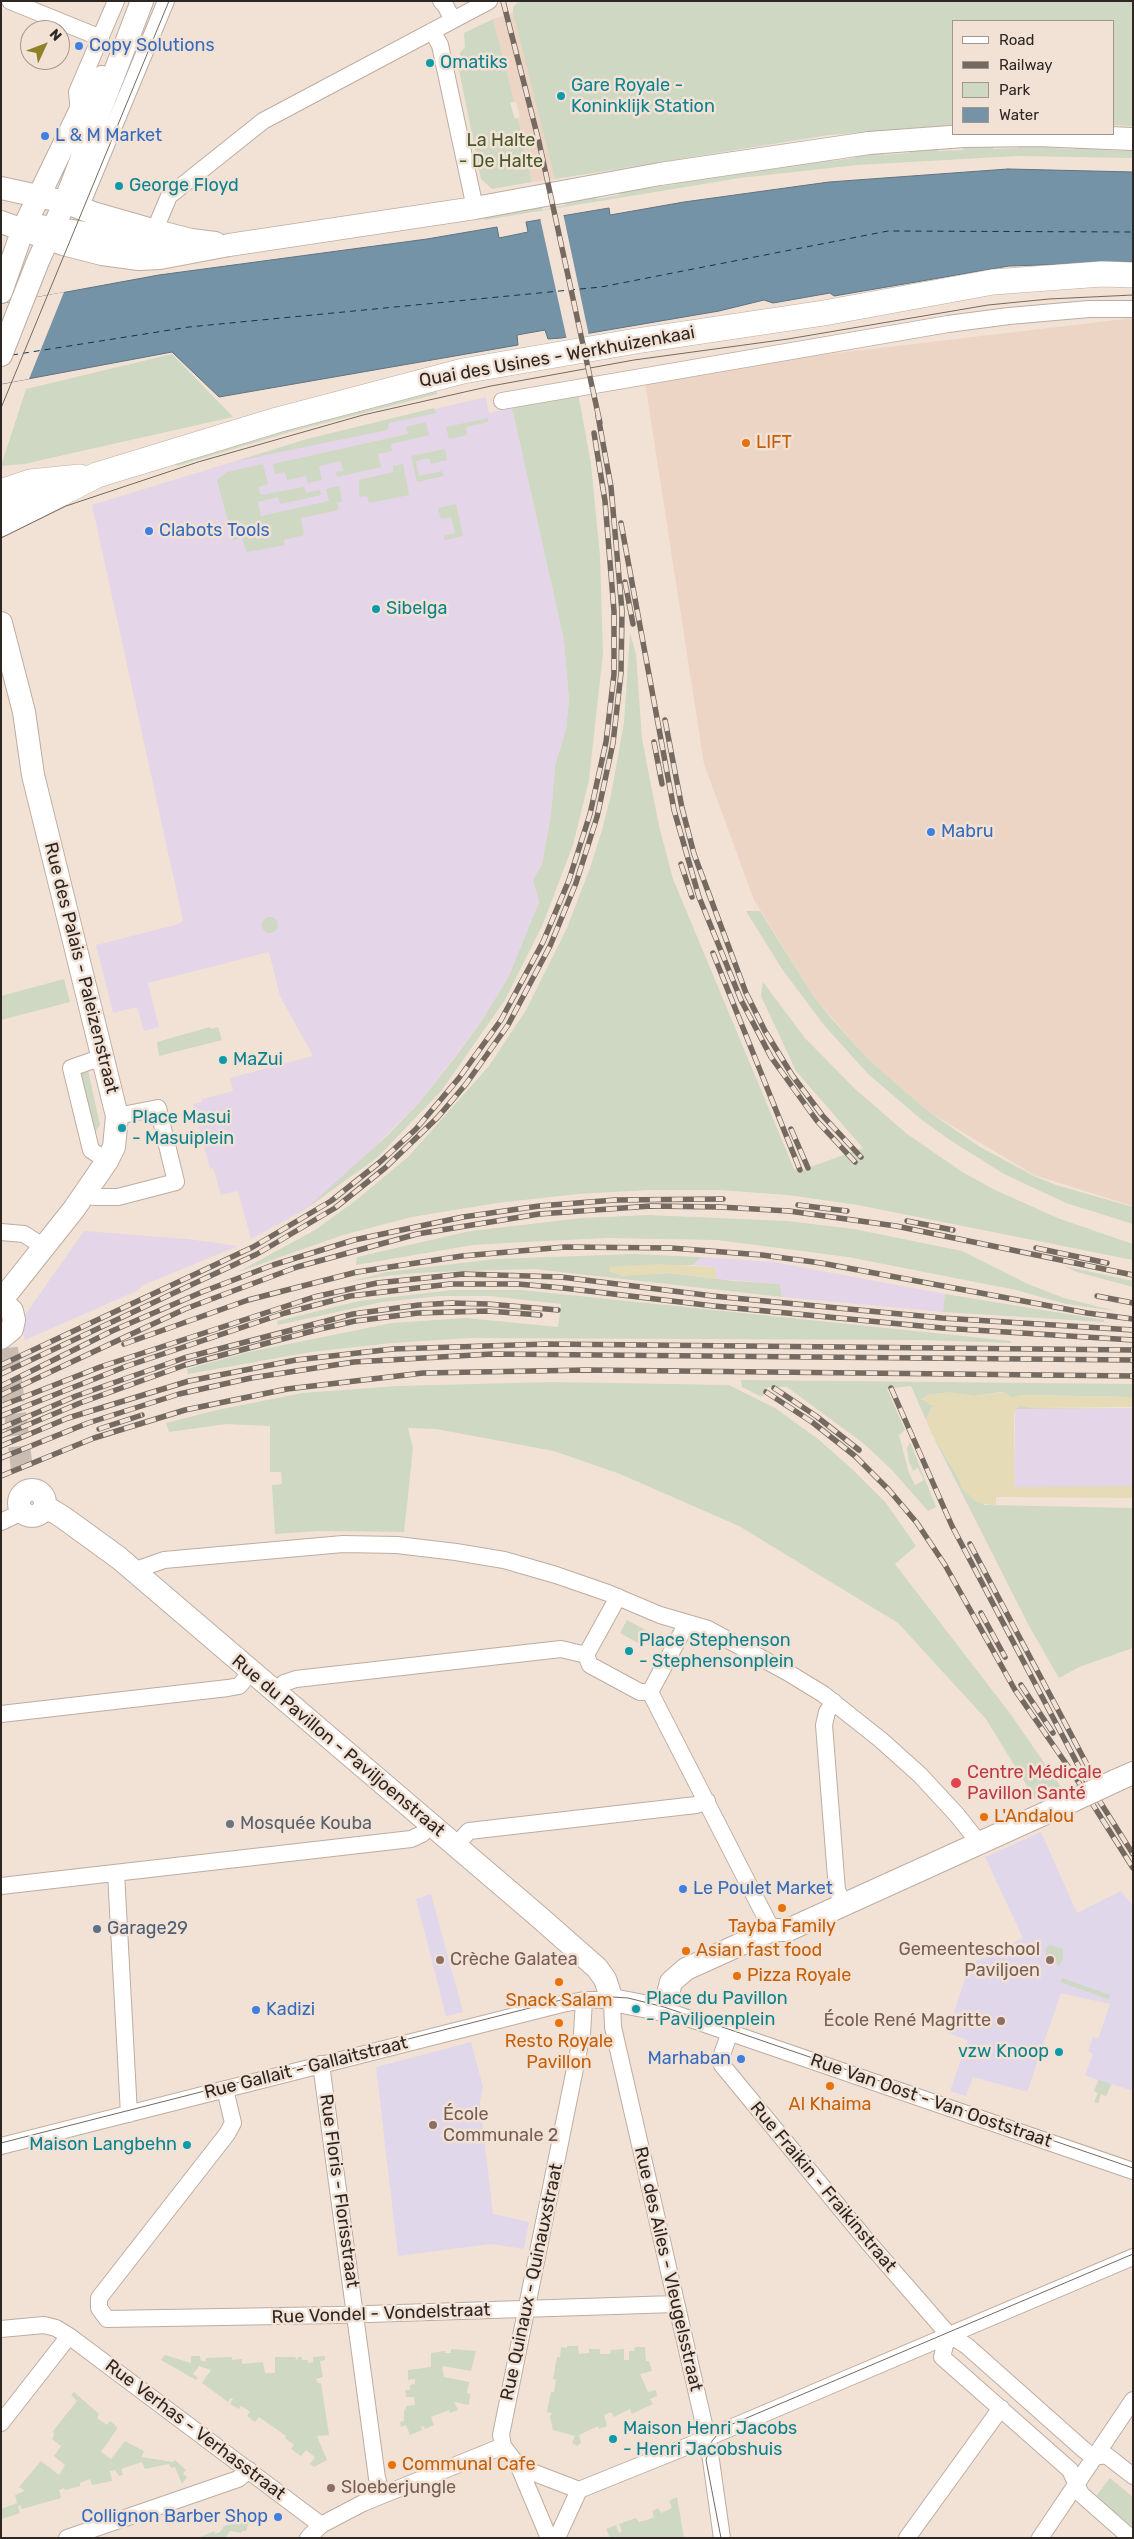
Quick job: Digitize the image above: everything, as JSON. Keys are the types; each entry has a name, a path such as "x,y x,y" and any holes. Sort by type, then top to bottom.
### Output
{"main road":[{"path":"1,355 23,300 61,217 128,33 142,1"},
{"path":"3,279 22,230 79,113 128,33"},
{"path":"1,188 36,203 61,217 180,256 229,245 475,208 670,172 869,143 992,136 1067,136 1133,139"},
{"path":"1,202 36,203"},
{"path":"1,222 22,230 61,217"},
{"path":"61,217 102,254 148,244 191,240 229,245"},
{"name":"Quai des Usines - Werkhuizenkaai","path":"1,524 93,476 277,420 463,371 618,344 824,313 993,282 1093,274 1133,275"},
{"path":"1,482 30,482 93,476"},
{"path":"1,508 59,485 66,479"},
{"path":"1,492 30,482"},
{"name":"Rue des Palais - Paleizenstraat","path":"1,623 24,712 34,775 117,1116 114,1147 107,1161 45,1257"},
{"name":"Rue des Palais - Paleizenstraat","path":"1,660 26,758 34,775"},
{"name":"Rue des Palais - Paleizenstraat","path":"5,1304 94,1197 106,1172 107,1161"},
{"path":"5,1304 14,1320 12,1329 5,1341"},
{"path":"26,1483 43,1495 46,1505 44,1510 34,1517 22,1512 19,1501 26,1483"},
{"name":"Rue du Pavillon - Paviljoenstraat","path":"44,1510 56,1513 91,1536 597,1968 605,1980 612,2000"},
{"path":"612,2000 664,2010 671,1982 677,1975 772,1930 788,1930 1124,1777"}],"street":[{"path":"10,1 101,38"},
{"path":"79,113 77,92 116,1"},
{"path":"61,217 166,1"},
{"path":"441,1 453,20"},
{"path":"148,244 169,196 263,121 489,1"},
{"path":"432,31 440,45 475,208"},
{"name":"Quai des Usines - Werkhuizenkaai","path":"502,401 948,324 1035,314 1133,309"},
{"path":"104,1059 71,1068 91,1150 107,1161"},
{"path":"94,1197 118,1197 176,1182 158,1108 117,1116"},
{"path":"1,1232 24,1234 45,1257"},
{"path":"1,1522 22,1512"},
{"path":"133,1571 164,1560 343,1544 397,1546 504,1560 556,1575 618,1597 660,1615 708,1629 762,1658 834,1702 920,1775 957,1815 980,1844"},
{"path":"586,1655 618,1597"},
{"path":"650,1692 687,1623"},
{"path":"276,1692 284,1683 296,1679 561,1650 586,1655"},
{"path":"586,1655 590,1665 640,1692 650,1692"},
{"path":"1,1714 233,1687 238,1686 251,1672"},
{"path":"650,1692 772,1930"},
{"path":"834,1702 827,1712 824,1725 837,1890 844,1905"},
{"path":"455,1846 470,1831 696,1805 707,1801"},
{"path":"1,1886 411,1839 422,1834 430,1824"},
{"path":"116,1873 129,2114"},
{"name":"Rue Gallait - Gallaitstraat","path":"1,2146 562,2004 584,2000 612,2000"},
{"name":"Rue Quinaux - Quinauxstraat","path":"503,2446 501,2435 582,2034 584,2000"},
{"name":"Rue des Ailes - Vleugelsstraat","path":"612,2000 613,2027 707,2437 722,2538"},
{"path":"664,2010 730,2032"},
{"name":"Rue Van Oost - Van Ooststraat","path":"730,2032 1133,2170"},
{"name":"Rue Fraikin - Fraikinstraat","path":"730,2032 720,2060 722,2065 856,2227 948,2334"},
{"name":"Rue Floris - Florisstraat","path":"321,2064 377,2478 382,2495"},
{"name":"Rue Vondel - Vondelstraat","path":"225,2089 232,2123 227,2134 98,2302 101,2313 111,2321 675,2304"},
{"path":"519,2467 578,2490 1133,2257"},
{"path":"1,2329 44,2325 56,2328 69,2336 1,2423"},
{"path":"948,2334 942,2357 1070,2470 1081,2494 1132,2538"},
{"path":"948,2334 966,2346 1094,2457"},
{"name":"Rue Verhas - Verhasstraat","path":"69,2336 321,2525"},
{"path":"1040,2538 1133,2400"},
{"path":"907,2538 1001,2408"},
{"path":"308,2538 321,2525 382,2495 503,2446 519,2467 549,2538"},
{"path":"1094,2457 1106,2455 1133,2476"},
{"path":"67,2538 238,2479 249,2470"},
{"path":"557,2538 578,2490"}],"shaded area":[{"path":"513,13 555,179 532,182 518,118 520,117 516,102 513,102 493,19"},
{"name":"Mabru","path":"1133,318 1133,1206 1034,1175 929,1112 868,1059 814,997 754,900 704,764 644,376"},
{"path":"486,397 489,413 512,408 564,640 569,700 566,730 555,765 551,814 542,864 533,880 539,902 508,978 481,1022 419,1103 345,1176 306,1209 251,1239 238,1191 221,1195 213,1168 210,1169 193,1104 202,1102 202,1099 233,1091 230,1078 313,1056 280,996 269,952 148,983 159,1027 144,1031 137,1007 113,1013 96,945 179,924 183,921 92,505 307,439"},
{"path":"84,1231 188,1239 238,1246 141,1286 139,1290 25,1340 21,1326 27,1312"},
{"path":"701,1257 774,1262 945,1294 943,1312 782,1297 780,1284 717,1279 714,1267 693,1265"},
{"path":"1133,1408 1133,1498 1014,1497 1015,1409"},
{"name":"Gemeenteschool Paviljoen","path":"1041,1832 1077,1913 1121,1891 1133,1905 1133,2091 1112,2084 1106,2096 1101,2094 1098,2103 1094,2102 1098,2093 1094,2091 1098,2080 1085,2075 1093,2054 1088,2051 1093,2037 1098,2039 1110,2004 1061,1993 1027,2092 973,2077 966,2096 950,2091 968,2040 947,2033 970,1964 1023,1938 985,1857"},
{"name":"Crèche Galatea","path":"431,1894 463,2012 446,2016 416,1899"},
{"name":"École Communale 2","path":"471,2042 483,2087 480,2101 493,2214 529,2222 524,2249 491,2244 398,2256 376,2067"}],"green space":[{"path":"519,1 1133,1 1133,126 1114,125 1114,20 952,20 952,125 829,135 555,179 513,7"},
{"name":"La Halte - De Halte","path":"493,19 514,102 510,103 515,119 518,118 532,182 492,189 481,179 458,65 462,64 460,53 465,47 464,33"},
{"path":"1048,142 1049,148 1074,149 1074,143 1102,144 1102,150 1128,151 1128,145 1133,146 1133,158 1018,156 857,165 740,178 485,220 484,215 541,204 543,210 565,205 564,200 595,194 597,199 619,195 618,189 651,182 652,188 675,184 675,178 712,173 713,178 738,174 738,168 774,169 799,165 798,159 830,155 831,161 855,158 855,152 883,149 884,155 909,153 909,147 937,145 938,151 963,150 963,144 993,143 993,149 1018,148 1019,143"},
{"path":"172,354 233,417 24,464 1,466 26,389"},
{"path":"437,390 437,394 290,432 177,466 176,463 281,432"},
{"path":"578,393 591,464 600,556 603,653 589,780 573,845 543,924 505,1000 442,1090 378,1157 306,1209 389,1134 419,1103 456,1056 481,1022 508,978 539,902 533,880 542,864 551,814 555,765 566,730 569,700 564,640 512,408"},
{"path":"434,408 436,413 389,423 387,430 237,461 307,439"},
{"path":"488,418 488,422 466,427 467,435 449,439 446,427"},
{"path":"426,422 429,435 391,444 392,451 378,454 381,467 337,477 336,472 343,471 341,461 319,466 322,480 308,483 306,476 287,480 285,472 275,474 273,464 408,434 406,427"},
{"path":"445,449 447,460 431,464 429,458 416,461 419,476 442,471 444,476 417,482 411,456"},
{"path":"263,464 268,484 258,487 261,495 304,487 306,493 320,490 321,495 281,504 278,497 258,502 261,516 329,501 326,489 339,486 342,501 337,503 339,510 301,518 304,535 284,540 285,545 247,552 242,538 233,540 217,480 227,472"},
{"path":"403,464 409,495 369,503 367,496 359,497 359,480 393,472 393,466"},
{"path":"456,504 463,536 445,540 444,536 455,533 451,517 441,519 438,508"},
{"path":"630,633 636,654 642,739 659,826 673,879 794,1169 802,1170 863,1148 796,1071 761,996 763,982 805,1038 854,1088 907,1134 964,1173 995,1190 1060,1219 1133,1244 1133,1260 858,1205 788,1195 719,1190 648,1190 578,1194 497,1203 412,1217 343,1235 238,1272 315,1230 355,1201 409,1156 489,1066 526,1010 567,928 602,830 611,795 624,722"},
{"path":"746,911 760,911 814,997 832,1019 868,1059 929,1112 980,1147 1036,1177 1056,1185 1133,1207 1133,1224 1066,1203 1004,1174 922,1120 868,1074 824,1025 782,969"},
{"path":"267,917 273,917 278,922 276,931 267,933 262,928 262,922"},
{"path":"64,979 70,1002 1,1020 1,996"},
{"path":"210,1027 211,1029 218,1027 222,1040 159,1056 157,1042"},
{"path":"88,1070 100,1125 93,1135 79,1073"},
{"path":"649,1215 787,1221 854,1229 962,1251 1028,1284 1064,1298 1116,1311 1066,1304 1016,1290 848,1257 717,1240 608,1238 473,1245 356,1265 357,1257 470,1231 582,1218"},
{"path":"634,1254 701,1257 693,1265 610,1267 654,1274 669,1273 734,1281 780,1284 782,1297 534,1269 433,1272 393,1275 348,1282 387,1272 495,1259"},
{"path":"1064,1266 1133,1281 1133,1287 1077,1272"},
{"path":"452,1290 522,1290 1011,1341 1011,1343 922,1340 469,1338 392,1343 311,1352 188,1374 187,1369 249,1352 392,1323 466,1318 558,1327 561,1304 490,1296 439,1296 382,1302 278,1325 277,1321 359,1301"},
{"path":"945,1294 1104,1320 1104,1322 943,1312"},
{"path":"741,1380 1133,1384 1133,1397 1022,1395 1013,1398 1001,1392 975,1396 943,1393 928,1395 929,1404 933,1405 926,1420 911,1386 887,1389 905,1430 899,1435 909,1473 915,1485 924,1480 918,1468 913,1471 909,1462 907,1448 910,1442 936,1507 928,1511 891,1469 863,1443 787,1387 768,1387 762,1397 742,1387"},
{"path":"551,1382 729,1385 775,1408 817,1438 886,1503 916,1546 895,1564 1009,1712 1061,1787 1035,1799 986,1719 898,1623 739,1526 620,1474 554,1451 436,1429 408,1428 413,1448 404,1532 318,1531 275,1534 272,1485 282,1484 281,1472 270,1472 270,1426 226,1424 169,1432 166,1423 217,1410 302,1393 398,1386"},
{"path":"1020,1405 1033,1408 1133,1408 1015,1409"},
{"path":"931,1432 959,1479 962,1488 985,1505 1133,1508 1133,1648 1079,1667 1059,1678 1029,1626"},
{"path":"627,1620 645,1630 638,1643 620,1633"},
{"path":"1050,1945 1063,1949 1063,1959 1059,1966 1046,1956 1046,1948"},
{"path":"1062,1978 1110,1995 1108,1999 1060,1982"},
{"path":"1099,2080 1111,2084 1106,2096 1101,2094 1098,2103 1094,2102 1098,2093 1094,2091"},
{"path":"567,2346 578,2346 579,2354 589,2353 589,2349 600,2349 600,2354 610,2354 611,2350 624,2349 624,2360 629,2360 629,2351 634,2351 635,2347 645,2347 646,2361 649,2361 652,2371 640,2374 648,2392 656,2390 657,2396 650,2399 653,2404 632,2414 630,2409 614,2417 611,2412 604,2415 607,2426 599,2429 598,2426 579,2435 581,2443 577,2446 572,2443 575,2436 553,2430 550,2417 552,2413 547,2412 551,2392 554,2392 556,2380 553,2379 557,2357 560,2357 561,2347 567,2348"},
{"path":"451,2349 476,2351 471,2371 442,2366 444,2377 469,2382 467,2393 470,2394 469,2405 454,2402 458,2410 450,2413 449,2410 431,2417 434,2425 425,2429 424,2426 421,2427 422,2430 410,2435 406,2425 401,2427 400,2422 404,2421 404,2411 407,2406 415,2405 414,2397 406,2397 405,2390 410,2390 410,2385 415,2384 415,2379 408,2380 408,2370 431,2367 431,2353 445,2351 445,2353 451,2353"},
{"path":"165,2355 191,2363 191,2356 200,2356 201,2361 206,2361 206,2358 232,2357 232,2360 242,2359 242,2364 263,2362 265,2373 275,2373 275,2357 295,2357 297,2361 298,2357 302,2357 302,2360 308,2360 308,2363 313,2362 313,2357 325,2356 325,2360 320,2361 323,2377 316,2379 318,2383 321,2383 329,2435 317,2436 327,2460 314,2467 310,2464 315,2457 306,2450 301,2456 291,2449 294,2445 285,2438 286,2436 259,2417 255,2422 247,2416 250,2412 246,2409 241,2406 239,2409 230,2404 233,2399 231,2398 228,2402 202,2383 211,2370 199,2366 193,2374 198,2378 196,2380 161,2360"},
{"path":"74,2392 99,2414 97,2418 107,2425 110,2421 116,2426 117,2429 101,2452 111,2459 125,2441 144,2451 141,2457 173,2462 175,2460 186,2470 183,2474 187,2477 182,2484 175,2467 171,2468 169,2464 145,2469 142,2462 121,2469 123,2475 119,2476 115,2470 110,2471 112,2481 92,2485 90,2479 80,2483 80,2486 59,2490 61,2498 22,2509 20,2505 18,2507 20,2513 2,2519 1,2509 17,2503 15,2495 25,2491 19,2487 41,2461 59,2475 65,2465 54,2456 61,2446 52,2439 53,2431 77,2401 71,2395"},
{"path":"1110,2478 1133,2497 1133,2528 1096,2496"},
{"path":"677,2497 684,2538 610,2538 606,2529 616,2525 619,2533 622,2531 619,2524 636,2518 639,2522 650,2519 654,2517 652,2511 658,2508 661,2513 672,2508 669,2501"},
{"path":"242,2513 243,2518 246,2517 250,2520 246,2531 241,2533 230,2531 226,2537 229,2538 198,2538 214,2531 215,2534 220,2532 224,2526 240,2520 238,2514"}],"sand":[{"path":"658,1264 714,1267 717,1279 669,1273 622,1276 609,1271 610,1267"},
{"path":"949,1392 975,1396 1005,1392 1013,1398 1022,1395 1133,1397 1133,1407 1033,1408 1018,1406 1014,1413 1014,1487 1133,1486 1133,1498 996,1497 996,1506 976,1502 962,1488 959,1479 931,1432 926,1420 933,1405 920,1399 928,1395"}],"water":[{"path":"1008,169 1133,172 1133,262 1009,266 834,296 830,293 773,303 764,300 719,311 561,338 548,339 545,330 517,335 518,345 219,397 172,352 1,384 1,304 159,275 427,239 497,227 499,238 528,232 526,222 609,208 610,215 684,202 829,182"}],"pier":[{"path":"563,213 589,336 567,340 540,218"},
{"path":"64,292 29,379 1,384 1,304"}],"ferry route":[{"path":"12,355 189,327 601,287 888,231 1133,232"}],"tunnel":[{"path":"7,1348 23,1477"}],"tram line":[{"path":"1,408 169,1"},
{"path":"1,538 66,506 198,462 363,415 491,386 634,360 788,339 988,305 1049,299 1133,295"},
{"path":"1,2143 561,2000 597,1996 628,1998 664,2007 1133,2168"},
{"path":"721,2538 706,2460 712,2441 723,2428 1133,2254"}],"railway":[{"path":"503,1 539,142 600,423"},
{"path":"1,1374 257,1254 335,1208 385,1168 438,1117 466,1084 508,1025 550,946 576,883 597,817 613,743 621,673 622,611 611,487 598,416"},
{"path":"1,1365 253,1247 331,1201 380,1162 416,1129 459,1078 501,1020 543,942 569,880 590,814 606,742 614,674 614,611 605,501 594,433"},
{"path":"621,523 674,810 699,897 741,1000 771,1057 817,1121 855,1162"},
{"path":"625,582 633,624"},
{"path":"665,720 682,808 694,854 746,993 765,1031 792,1075 822,1115 861,1157"},
{"path":"654,742 662,784"},
{"path":"681,864 692,897"},
{"path":"713,953 800,1170"},
{"path":"791,1129 808,1168"},
{"path":"1,1386 112,1331 202,1292 273,1265 354,1240 463,1217 539,1206 615,1200 723,1199"},
{"path":"798,1205 847,1211"},
{"path":"1,1395 185,1309 297,1267 417,1234 539,1214 651,1206 789,1211 896,1226 1133,1275"},
{"path":"907,1221 953,1230"},
{"path":"124,1344 248,1300 357,1272 462,1256 565,1247 671,1248 762,1255 821,1263 1087,1313 1133,1319"},
{"path":"1036,1248 1107,1263"},
{"path":"1,1406 100,1367 314,1297 377,1283 463,1274 561,1277 713,1296 942,1318 1133,1330"},
{"path":"1,1416 127,1366 285,1313 350,1296 450,1284 518,1284 714,1306 942,1328 1133,1340"},
{"path":"1097,1296 1133,1303"},
{"path":"1,1428 76,1396 184,1358 353,1314 419,1305 451,1303 558,1310"},
{"path":"1,1436 80,1403 185,1365 355,1321 418,1313 488,1311 540,1315"},
{"path":"1,1446 68,1418 189,1381 296,1360 393,1349 547,1344 1133,1350"},
{"path":"1,1458 88,1423 179,1394 251,1378 354,1362 492,1354 1133,1360"},
{"path":"1,1476 94,1438 185,1410 287,1389 423,1373 587,1370 1133,1376"},
{"path":"774,1388 816,1416 859,1450"},
{"path":"891,1388 952,1526 1088,1784"},
{"path":"766,1392 812,1422 855,1456 889,1490 917,1523 945,1565 1015,1690 1076,1778 1133,1868"},
{"path":"99,1429 142,1415"},
{"path":"970,1544 1101,1791"},
{"path":"981,1613 1005,1657"},
{"path":"1021,1685 1053,1733"},
{"path":"1085,1778 1133,1854"}],"place":[{"name":"Copy Solutions","path":"79,46"},
{"name":"Omatiks","path":"430,63"},
{"name":"Gare Royale - Koninklijk Station","path":"561,96"},
{"name":"L & M Market","path":"45,136"},
{"name":"George Floyd","path":"119,186"},
{"name":"LIFT","path":"746,443"},
{"name":"Clabots Tools","path":"149,531"},
{"name":"Sibelga","path":"376,609"},
{"name":"Mabru","path":"931,832"},
{"name":"MaZui","path":"223,1060"},
{"name":"Place Masui - Masuiplein","path":"122,1128"},
{"name":"Place Stephenson - Stephensonplein","path":"629,1651"},
{"name":"Centre Médicale Pavillon Santé","path":"956,1783"},
{"name":"L'Andalou","path":"984,1817"},
{"name":"Mosquée Kouba","path":"230,1824"},
{"name":"Le Poulet Market","path":"683,1889"},
{"name":"Tayba Family","path":"782,1908"},
{"name":"Garage29","path":"97,1929"},
{"name":"Asian fast food","path":"686,1951"},
{"name":"Crèche Galatea","path":"440,1960"},
{"name":"Gemeenteschool Paviljoen","path":"1050,1960"},
{"name":"Pizza Royale","path":"737,1976"},
{"name":"Snack Salam","path":"559,1982"},
{"name":"Place du Pavillon - Paviljoenplein","path":"636,2009"},
{"name":"Kadizi","path":"256,2010"},
{"name":"École René Magritte","path":"1001,2021"},
{"name":"Resto Royale Pavillon","path":"559,2023"},
{"name":"vzw Knoop","path":"1059,2052"},
{"name":"Marhaban","path":"741,2059"},
{"name":"Al Khaima","path":"830,2086"},
{"name":"École Communale 2","path":"433,2125"},
{"name":"Maison Langbehn","path":"187,2145"},
{"name":"Maison Henri Jacobs - Henri Jacobshuis","path":"613,2439"},
{"name":"Communal Cafe","path":"392,2465"},
{"name":"Sloeberjungle","path":"331,2488"},
{"name":"Collignon Barber Shop","path":"278,2517"}]}
